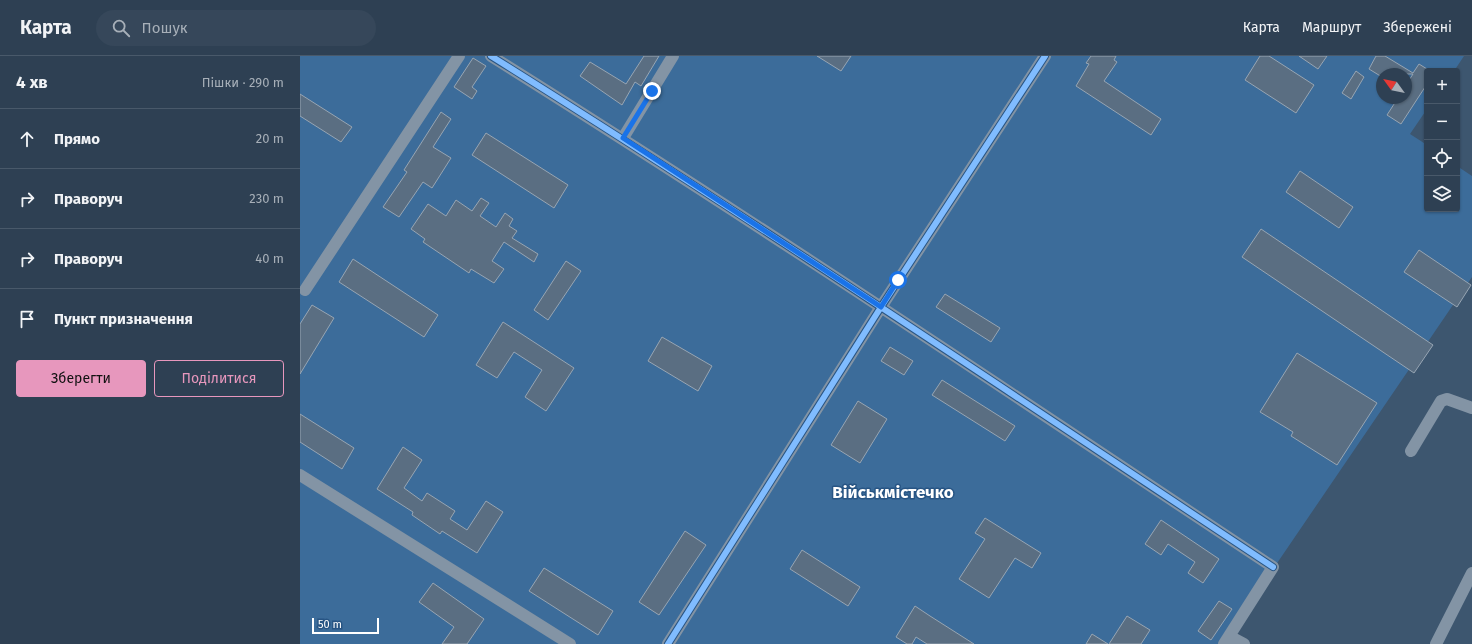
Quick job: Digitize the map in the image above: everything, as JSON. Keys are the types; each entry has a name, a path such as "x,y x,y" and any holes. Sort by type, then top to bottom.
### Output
{"street":[{"path":"305,290 459,56"},
{"path":"491,56 623,138 1273,567 1226,640 1244,644"},
{"path":"623,138 673,56"},
{"path":"668,644 881,307 1045,56"},
{"path":"1411,451 1441,401 1447,399 1472,408"},
{"path":"300,475 570,644"},
{"path":"1436,644 1472,573"}],"shaded area":[{"path":"300,56 1464,56 1456,68 1424,68 1424,113 1410,134 1424,143 1424,212 1460,212 1460,168 1472,176 1472,277 1222,644 300,644"}],"building":[{"path":"644,56 659,56 641,86 635,82 622,105 580,76 590,62 626,84"},
{"path":"817,56 851,56 841,71"},
{"path":"1091,56 1116,56 1114,60 1117,62 1104,81 1161,119 1151,135 1076,86 1089,64 1086,63"},
{"path":"1260,56 1269,56 1314,85 1296,113 1245,80"},
{"path":"1299,56 1327,56 1318,69"},
{"path":"1376,56 1385,56 1405,68 1376,68 1376,73 1369,69"},
{"path":"473,58 486,66 472,87 477,91 472,99 454,87"},
{"path":"1419,64 1425,68 1424,68 1424,89 1401,124 1387,115 1394,104 1412,104 1412,72"},
{"path":"1356,71 1364,77 1351,99 1342,93"},
{"path":"300,94 352,127 341,142 300,116"},
{"path":"441,112 451,119 433,147 451,158 432,188 423,182 399,217 383,207 407,172 404,170"},
{"path":"486,133 568,185 554,208 472,155"},
{"path":"1300,171 1353,207 1339,228 1286,192"},
{"path":"481,198 489,203 480,216 496,227 505,213 513,219 509,226 517,231 512,238 538,254 534,262 504,242 492,261 504,269 494,283 471,269 469,273 423,242 425,239 411,229 428,204 446,216 456,200 472,211"},
{"path":"1261,229 1433,345 1414,373 1242,257"},
{"path":"1419,250 1471,285 1457,307 1404,272"},
{"path":"353,259 438,315 424,337 339,282"},
{"path":"566,261 581,271 548,320 534,310"},
{"path":"945,294 1000,328 991,342 936,307"},
{"path":"312,305 334,318 300,374 300,324"},
{"path":"503,322 574,368 546,411 525,397 542,370 514,352 497,378 476,365"},
{"path":"662,337 712,366 698,391 648,361"},
{"path":"890,347 913,361 904,375 881,361"},
{"path":"1297,353 1377,403 1337,465 1291,436 1293,432 1260,412"},
{"path":"942,380 1015,426 1005,441 932,395"},
{"path":"858,401 887,419 860,463 831,445"},
{"path":"300,414 354,448 342,469 300,442"},
{"path":"403,447 422,460 404,488 422,501 427,493 455,511 450,519 467,530 486,501 503,512 477,553 442,531 440,534 412,515 413,512 377,489"},
{"path":"985,518 1041,553 1032,568 1015,558 989,598 959,579 985,539 975,533"},
{"path":"1161,520 1219,559 1203,583 1188,573 1195,562 1168,544 1161,555 1145,544"},
{"path":"685,531 706,545 659,615 639,602"},
{"path":"802,550 860,587 848,606 790,569"},
{"path":"544,568 613,611 598,635 529,591"},
{"path":"433,583 484,619 467,644 442,644 454,627 419,602"},
{"path":"1219,601 1232,609 1211,640 1198,631"},
{"path":"915,606 974,644 927,644 916,637 912,644 907,644 896,637"},
{"path":"1127,616 1150,630 1141,644 1109,644"},
{"path":"1092,634 1108,644 1086,644"}],"cycle path":[{"path":"491,56 590,118 786,245 1273,567"},
{"path":"668,644 881,307 1045,56"}],"district":[{"name":"Військмістечко","path":"893,492"}],"route":[{"path":"652,91 623,138 881,307 898,280"}]}
